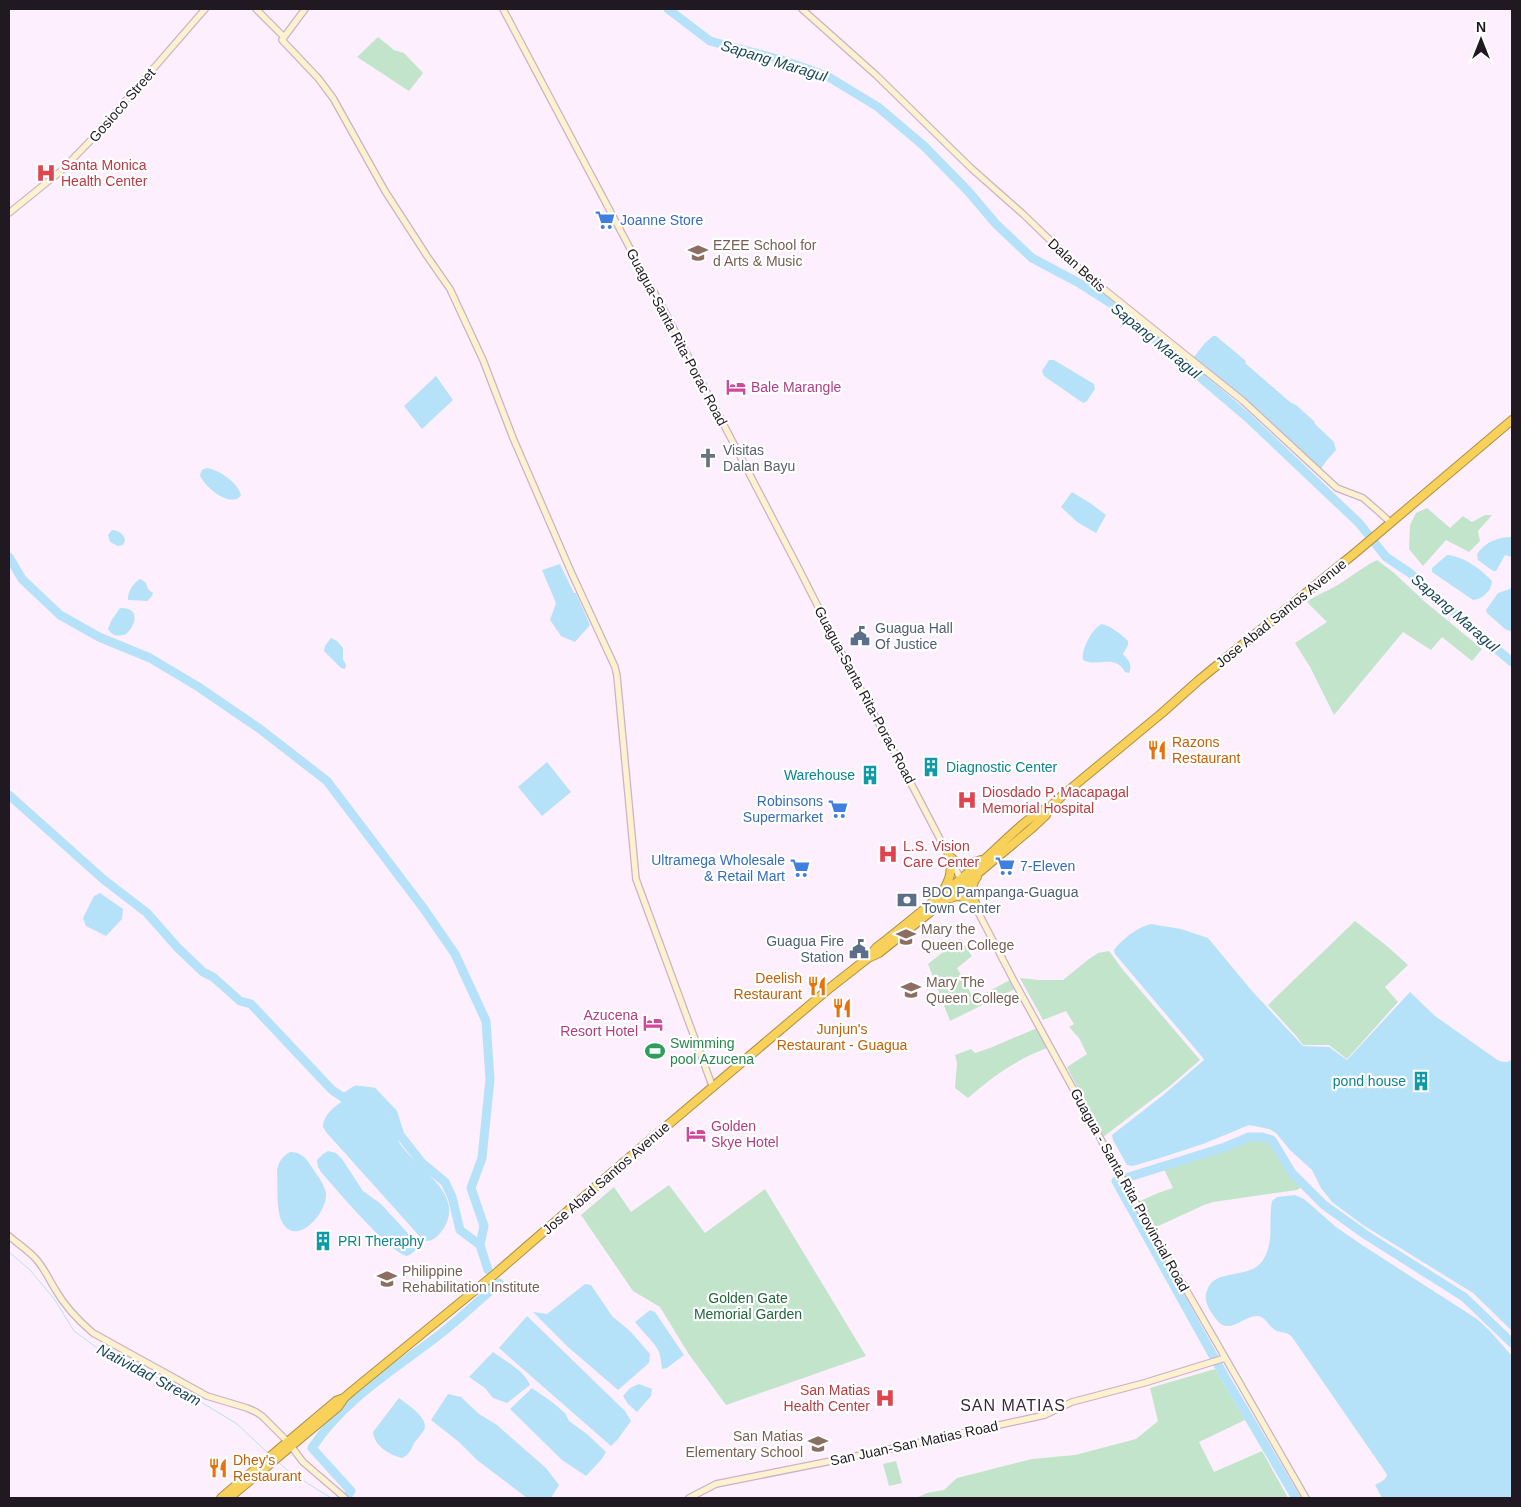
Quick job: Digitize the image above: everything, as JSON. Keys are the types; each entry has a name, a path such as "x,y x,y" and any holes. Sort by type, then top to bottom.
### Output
{"highway":[{"name":"Jose Abad Santos Avenue","path":"229,1498 336,1400 344,1398 489,1279 624,1162 868,958 876,948 1046,815 1050,807 1199,680 1355,553 1512,420"},
{"path":"949,856 962,865 988,860"},
{"path":"941,899 952,870 949,856"},
{"path":"976,908 972,892 973,883 988,860"},
{"path":"941,899 964,896 976,908"},
{"name":"Jose Abad Santos Avenue","path":"221,1498 264,1466"}],"street":[{"name":"Gosioco Street","path":"9,213 61,171 94,137 205,9"},
{"path":"256,9 284,37"},
{"path":"305,9 282,40 318,78 333,98 385,191 450,290 483,360 572,574 615,667 625,746 636,879 713,1088"},
{"name":"Guagua-Santa Rita-Porac Road","path":"502,9 663,308 962,882"},
{"name":"Dalan Betis","path":"802,9 876,75 971,168 1023,214 1085,274 1235,394 1337,488 1362,498 1378,511 1387,524"},
{"name":"Guagua - Santa Rita Provincial Road","path":"962,882 1126,1187 1223,1359 1306,1498"},
{"path":"9,1236 35,1258 69,1308 93,1333 207,1396 256,1412 262,1416 286,1446 343,1497"},
{"name":"San Juan-San Matias Road","path":"689,1498 716,1484 1045,1415 1072,1402 1223,1359"}],"green space":[{"path":"378,37 394,50 404,53 423,73 409,91 357,57"},
{"path":"1427,508 1450,528 1463,516 1472,522 1485,515 1492,515 1478,531 1480,541 1469,552 1446,540 1423,566 1409,549 1410,525 1416,513"},
{"path":"1377,560 1482,649 1472,661 1442,637 1431,650 1403,632 1334,715 1310,667 1295,643 1327,622 1307,602"},
{"path":"1355,921 1408,965 1385,987 1398,1002 1347,1059 1329,1045 1303,1045 1268,1005"},
{"path":"960,939 972,956 957,968 974,999 1012,979 1017,988 950,1021 928,964"},
{"path":"1109,951 1200,1060 1170,1086 1103,1137 1067,1067 1087,1054 1079,1038 1069,1027 1074,1024 1066,1011 1043,1020 1020,978 1063,980 1098,953"},
{"path":"1037,1028 1047,1048 1005,1069 968,1098 955,1088 957,1063 955,1055 971,1049 975,1053"},
{"path":"1249,1139 1262,1139 1271,1142 1291,1175 1301,1186 1300,1188 1213,1202 1154,1228 1138,1202 1173,1188 1164,1169"},
{"name":"Golden Gate Memorial Garden","path":"669,1185 705,1233 765,1189 866,1356 726,1405 688,1353 660,1307 633,1291 581,1215 614,1187 631,1212"},
{"path":"1215,1369 1245,1420 1199,1442 1214,1472 1262,1451 1288,1498 916,1498 927,1493 944,1490 957,1478 1032,1459 1075,1455 1136,1439 1158,1421 1150,1388"},
{"path":"896,1461 902,1483 889,1486 883,1464"}],"water":[{"path":"1213,336 1216,336 1246,361 1245,363 1296,405 1334,442 1336,450 1319,471 1245,399 1194,357"},
{"path":"1049,360 1054,360 1094,384 1095,389 1087,401 1083,403 1044,376 1042,371"},
{"path":"436,376 453,400 422,429 404,406"},
{"path":"207,468 217,471 228,478 241,495 237,499 231,500 218,495 202,480 200,475 202,470"},
{"path":"1072,492 1106,515 1096,533 1077,522 1061,507"},
{"path":"112,530 122,534 125,540 123,545 118,546 110,542 108,535"},
{"path":"1512,537 1512,557 1505,555 1496,571 1493,571 1478,560 1477,554 1488,543 1501,538"},
{"path":"1447,555 1465,561 1488,576 1492,584 1486,594 1473,600 1432,572 1432,568"},
{"path":"560,564 574,593 576,593 590,625 575,642 561,636 550,620 556,603 542,570"},
{"path":"141,579 153,593 152,596 147,601 128,600 132,588"},
{"path":"1512,585 1512,632 1505,629 1486,610 1498,593 1510,589"},
{"path":"120,608 131,610 135,617 130,630 126,634 118,636 108,629"},
{"path":"1102,624 1116,631 1128,641 1123,654 1130,665 1129,673 1125,672 1116,663 1094,663 1083,660 1088,640 1098,626"},
{"path":"331,638 337,641 343,648 345,669 341,668 324,651"},
{"path":"547,762 571,792 542,816 518,787"},
{"path":"100,893 123,909 122,919 106,936 86,926 83,918 94,896"},
{"path":"1151,924 1181,929 1208,938 1252,991 1303,1046 1329,1047 1347,1060 1410,992 1435,1016 1496,1059 1508,1062 1512,1059 1512,1331 1473,1293 1363,1225 1332,1202 1321,1188 1312,1170 1290,1150 1276,1133 1269,1129 1249,1125 1203,1144 1133,1166 1127,1165 1112,1135 1204,1060 1115,954 1114,950 1126,938"},
{"path":"361,1093 372,1096 381,1103 390,1117 400,1144 444,1193 449,1215 444,1228 434,1239 426,1241 422,1239 323,1127 324,1121 331,1110 349,1097"},
{"path":"328,1151 336,1153 342,1159 363,1191 381,1204 416,1242 418,1248 407,1256 399,1252 362,1218 318,1167 317,1160"},
{"path":"290,1152 298,1153 306,1159 321,1180 326,1193 322,1210 316,1218 302,1230 294,1231 287,1228 281,1220 278,1202 277,1170 281,1160"},
{"path":"1295,1195 1304,1199 1336,1227 1362,1245 1477,1319 1512,1356 1512,1498 1382,1498 1375,1485 1384,1480 1387,1476 1386,1473 1292,1337 1275,1330 1263,1318 1258,1316 1226,1326 1213,1316 1206,1300 1206,1292 1212,1282 1219,1278 1250,1270 1263,1260 1269,1246 1272,1201 1277,1197"},
{"path":"585,1284 591,1285 612,1316 631,1332 650,1354 649,1363 618,1390 568,1347 533,1312 547,1314"},
{"path":"650,1310 655,1312 684,1355 667,1368 662,1369 657,1349 635,1322"},
{"path":"527,1316 625,1411 631,1421 611,1446 499,1348"},
{"path":"493,1352 519,1370 530,1385 507,1403 493,1398 485,1388 469,1377"},
{"path":"639,1384 652,1389 651,1396 637,1412 628,1404 623,1396 630,1388"},
{"path":"532,1388 565,1413 569,1421 587,1434 606,1452 586,1476 562,1460 510,1409"},
{"path":"448,1394 461,1397 479,1414 497,1425 546,1468 559,1485 551,1498 527,1498 477,1460 459,1442 431,1420"},
{"path":"399,1398 417,1412 424,1421 425,1426 409,1452 402,1458 393,1455 379,1446 373,1432"}],"waterway":[{"name":"Sapang Maragul","path":"668,9 710,41 785,61 827,76 878,107 924,146 968,191 996,224 1032,258 1079,283 1115,306 1180,360 1247,417 1359,523 1386,557 1410,573 1465,623 1512,662"},
{"path":"9,557 22,579 60,615 99,637 150,658 197,686 260,729 327,781 424,909 455,954 486,1021 490,1079 482,1158 471,1188 484,1226 480,1245 488,1270"},
{"path":"9,795 103,879 147,913 177,947 203,972 213,977 240,1001 251,1004 332,1090 344,1098 356,1090 373,1092 393,1113 400,1135 422,1163 445,1182 452,1197 460,1230 480,1245"},
{"path":"1296,1498 1226,1379 1116,1181 1225,1147 1249,1137 1262,1137 1272,1140 1292,1173 1324,1205 1366,1235 1464,1297 1512,1343"},
{"name":"Natividad Stream","path":"9,1252 30,1270 55,1300 74,1331 104,1353 175,1386 237,1424 268,1453"},
{"path":"346,1498 351,1491 312,1448 354,1400 447,1329 499,1283"},
{"name":"Natividad Stream","path":"277,1461 288,1471 331,1498"}],"place":[{"name":"Santa Monica Health Center","path":"46,173"},
{"name":"Joanne Store","path":"605,220"},
{"name":"EZEE School for d Arts & Music","path":"698,253"},
{"name":"Bale Marangle","path":"736,387"},
{"name":"Visitas Dalan Bayu","path":"708,458"},
{"name":"Guagua Hall Of Justice","path":"860,636"},
{"name":"Razons Restaurant","path":"1157,750"},
{"name":"Diagnostic Center","path":"931,767"},
{"name":"Warehouse","path":"870,775"},
{"name":"Diosdado P. Macapagal Memorial Hospital","path":"967,800"},
{"name":"Robinsons Supermarket","path":"838,809"},
{"name":"L.S. Vision Care Center","path":"888,854"},
{"name":"7-Eleven","path":"1005,866"},
{"name":"Ultramega Wholesale & Retail Mart","path":"800,868"},
{"name":"BDO Pampanga-Guagua Town Center","path":"907,900"},
{"name":"Mary the Queen College","path":"906,937"},
{"name":"Guagua Fire Station","path":"859,949"},
{"name":"Deelish Restaurant","path":"817,986"},
{"name":"Mary The Queen College","path":"911,990"},
{"name":"Junjun's Restaurant - Guagua","path":"842,1008"},
{"name":"Azucena Resort Hotel","path":"653,1023"},
{"name":"Swimming pool Azucena","path":"655,1051"},
{"name":"pond house","path":"1421,1081"},
{"name":"Golden Skye Hotel","path":"696,1134"},
{"name":"PRI Theraphy","path":"323,1241"},
{"name":"Philippine Rehabilitation Institute","path":"387,1279"},
{"name":"San Matias Health Center","path":"885,1398"},
{"name":"San Matias Elementary School","path":"818,1444"},
{"name":"Dhey's Restaurant","path":"218,1468"}],"district":[{"name":"SAN MATIAS","path":"1013,1405"}]}
